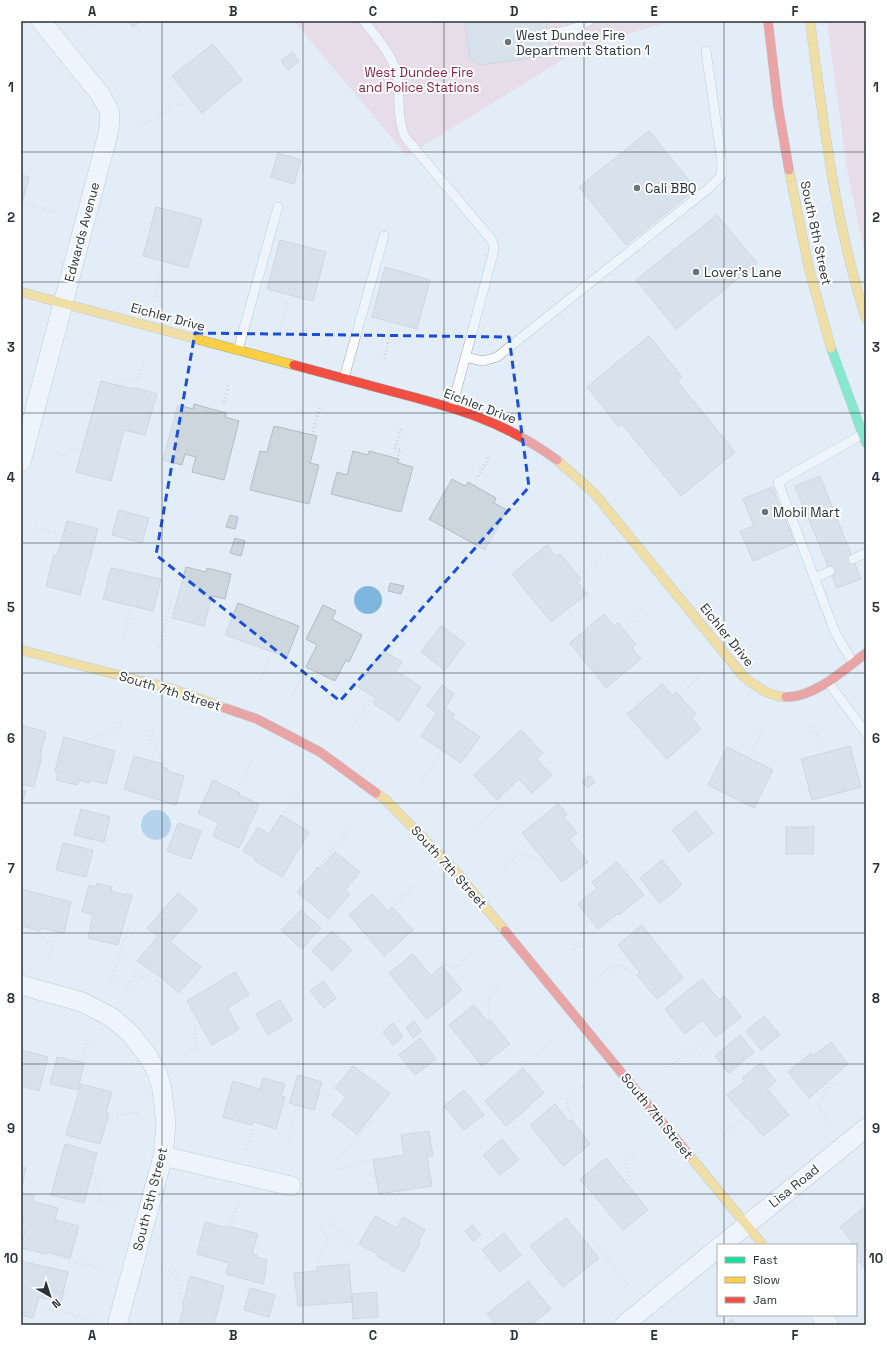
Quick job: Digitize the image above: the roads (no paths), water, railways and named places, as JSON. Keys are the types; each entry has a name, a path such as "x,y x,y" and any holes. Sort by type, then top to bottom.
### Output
{"street":[{"name":"Edwards Avenue","path":"21,462 104,148 110,115 100,94 41,21"},
{"name":"South 8th Street","path":"768,21 780,117 806,255 830,342 864,439"},
{"name":"South 8th Street","path":"810,21 829,163 854,284 866,319"},
{"name":"Eichler Drive","path":"21,292 452,407 487,420 531,442 580,480 607,509 743,676 758,689 781,697 790,697 809,693 828,682 866,653"},
{"name":"South 7th Street","path":"21,650 169,688 257,719 320,752 386,800 458,874 762,1244"},
{"name":"South 5th Street","path":"21,985 70,998 104,1012 117,1022 135,1040 157,1072 162,1089 166,1125 164,1156 117,1325"},
{"name":"Lisa Road","path":"723,1244 866,1128"},
{"path":"164,1156 291,1186"},
{"path":"624,1325 717,1249"},
{"path":"822,1316 829,1325"}],"lane":[{"path":"364,21 385,49 394,67 398,82 401,127 405,137 491,240 494,246 452,407"},
{"path":"547,34 569,31 588,21"},
{"path":"465,357 483,361 497,357 717,181 721,176 722,163 706,51"},
{"path":"238,350 278,207"},
{"path":"344,378 384,236"},
{"path":"853,663 835,632 778,482 864,439"},
{"path":"853,559 866,553"},
{"path":"815,578 830,571"},
{"path":"828,682 866,733"}],"water":[{"path":"368,586 378,590 382,600 378,610 368,614 358,610 354,600 358,590"},
{"path":"156,810 166,815 171,825 166,835 156,840 146,835 141,825 146,815"}],"place":[{"name":"West Dundee Fire Department Station 1","path":"508,42"},
{"name":"Cali BBQ","path":"637,188"},
{"name":"Lover's Lane","path":"696,272"},
{"name":"Mobil Mart","path":"765,512"}],"park label":[{"name":"West Dundee Fire and Police Stations","path":"419,80"}]}
